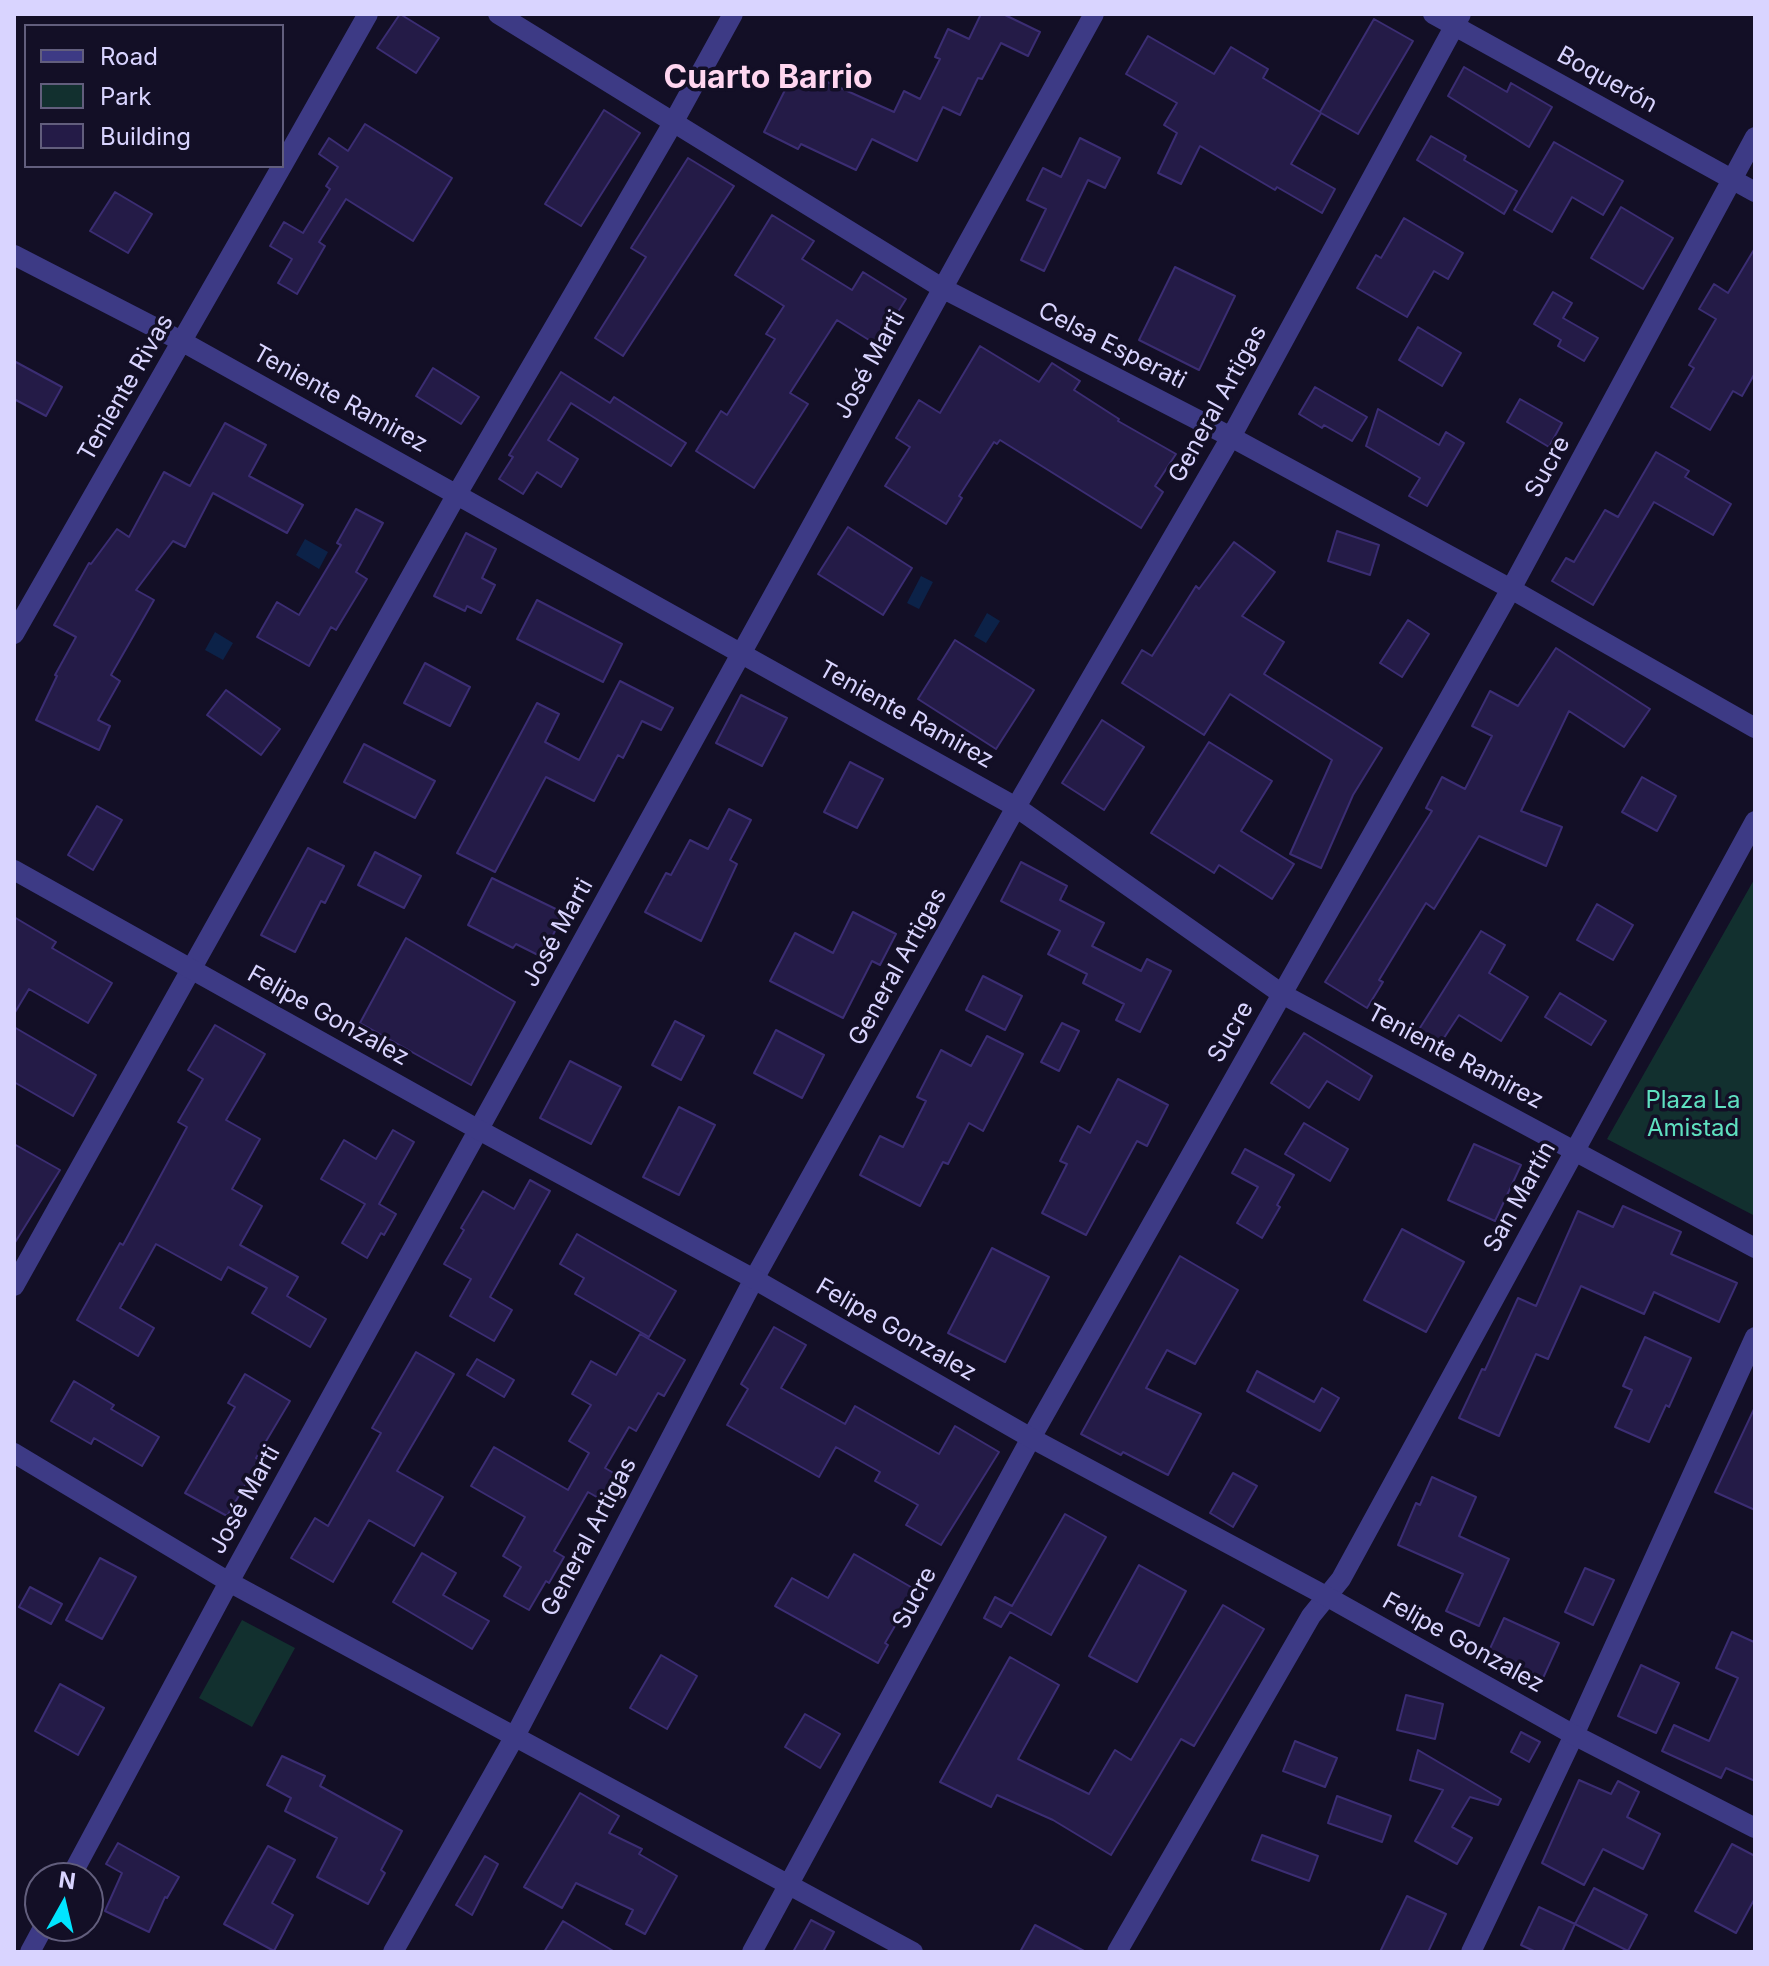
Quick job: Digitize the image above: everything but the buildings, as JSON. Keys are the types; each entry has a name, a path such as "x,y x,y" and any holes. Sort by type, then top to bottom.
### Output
{"street":[{"name":"Teniente Rivas","path":"284,162 368,14"},
{"name":"Celsa Esperati","path":"498,14 942,288 1231,437 1511,589 1755,728"},
{"path":"14,1286 457,494 733,14"},
{"name":"José Marti","path":"79,1862 229,1582 1094,14"},
{"name":"Boquerón","path":"1433,14 1458,20 1755,192"},
{"name":"General Artigas","path":"393,1952 515,1736 754,1279 1016,807 1231,437 1458,20"},
{"name":"Sucre","path":"752,1952 1031,1438 1511,589 1755,137"},
{"name":"Teniente Rivas","path":"14,634 281,168"},
{"name":"Teniente Ramirez","path":"14,255 183,342 1016,807 1282,994 1755,1248"},
{"name":"San Martín","path":"1117,1952 1311,1616 1341,1579 1755,821"},
{"name":"Felipe Gonzalez","path":"14,870 479,1130 754,1279 1031,1438 1326,1596 1574,1735 1755,1828"},
{"path":"1471,1952 1574,1735 1755,1337"},
{"path":"14,1453 229,1582 913,1952"}],"green space":[{"name":"Plaza La Amistad","path":"1755,878 1755,1216 1607,1139"},
{"path":"242,1620 295,1648 252,1727 199,1698"}],"water":[{"path":"305,539 328,552 319,569 296,555"},
{"path":"921,576 933,582 919,609 907,603"},
{"path":"987,613 1000,621 986,643 974,636"},
{"path":"215,632 233,643 223,660 205,650"}],"district":[{"name":"Cuarto Barrio","path":"768,78"}]}
